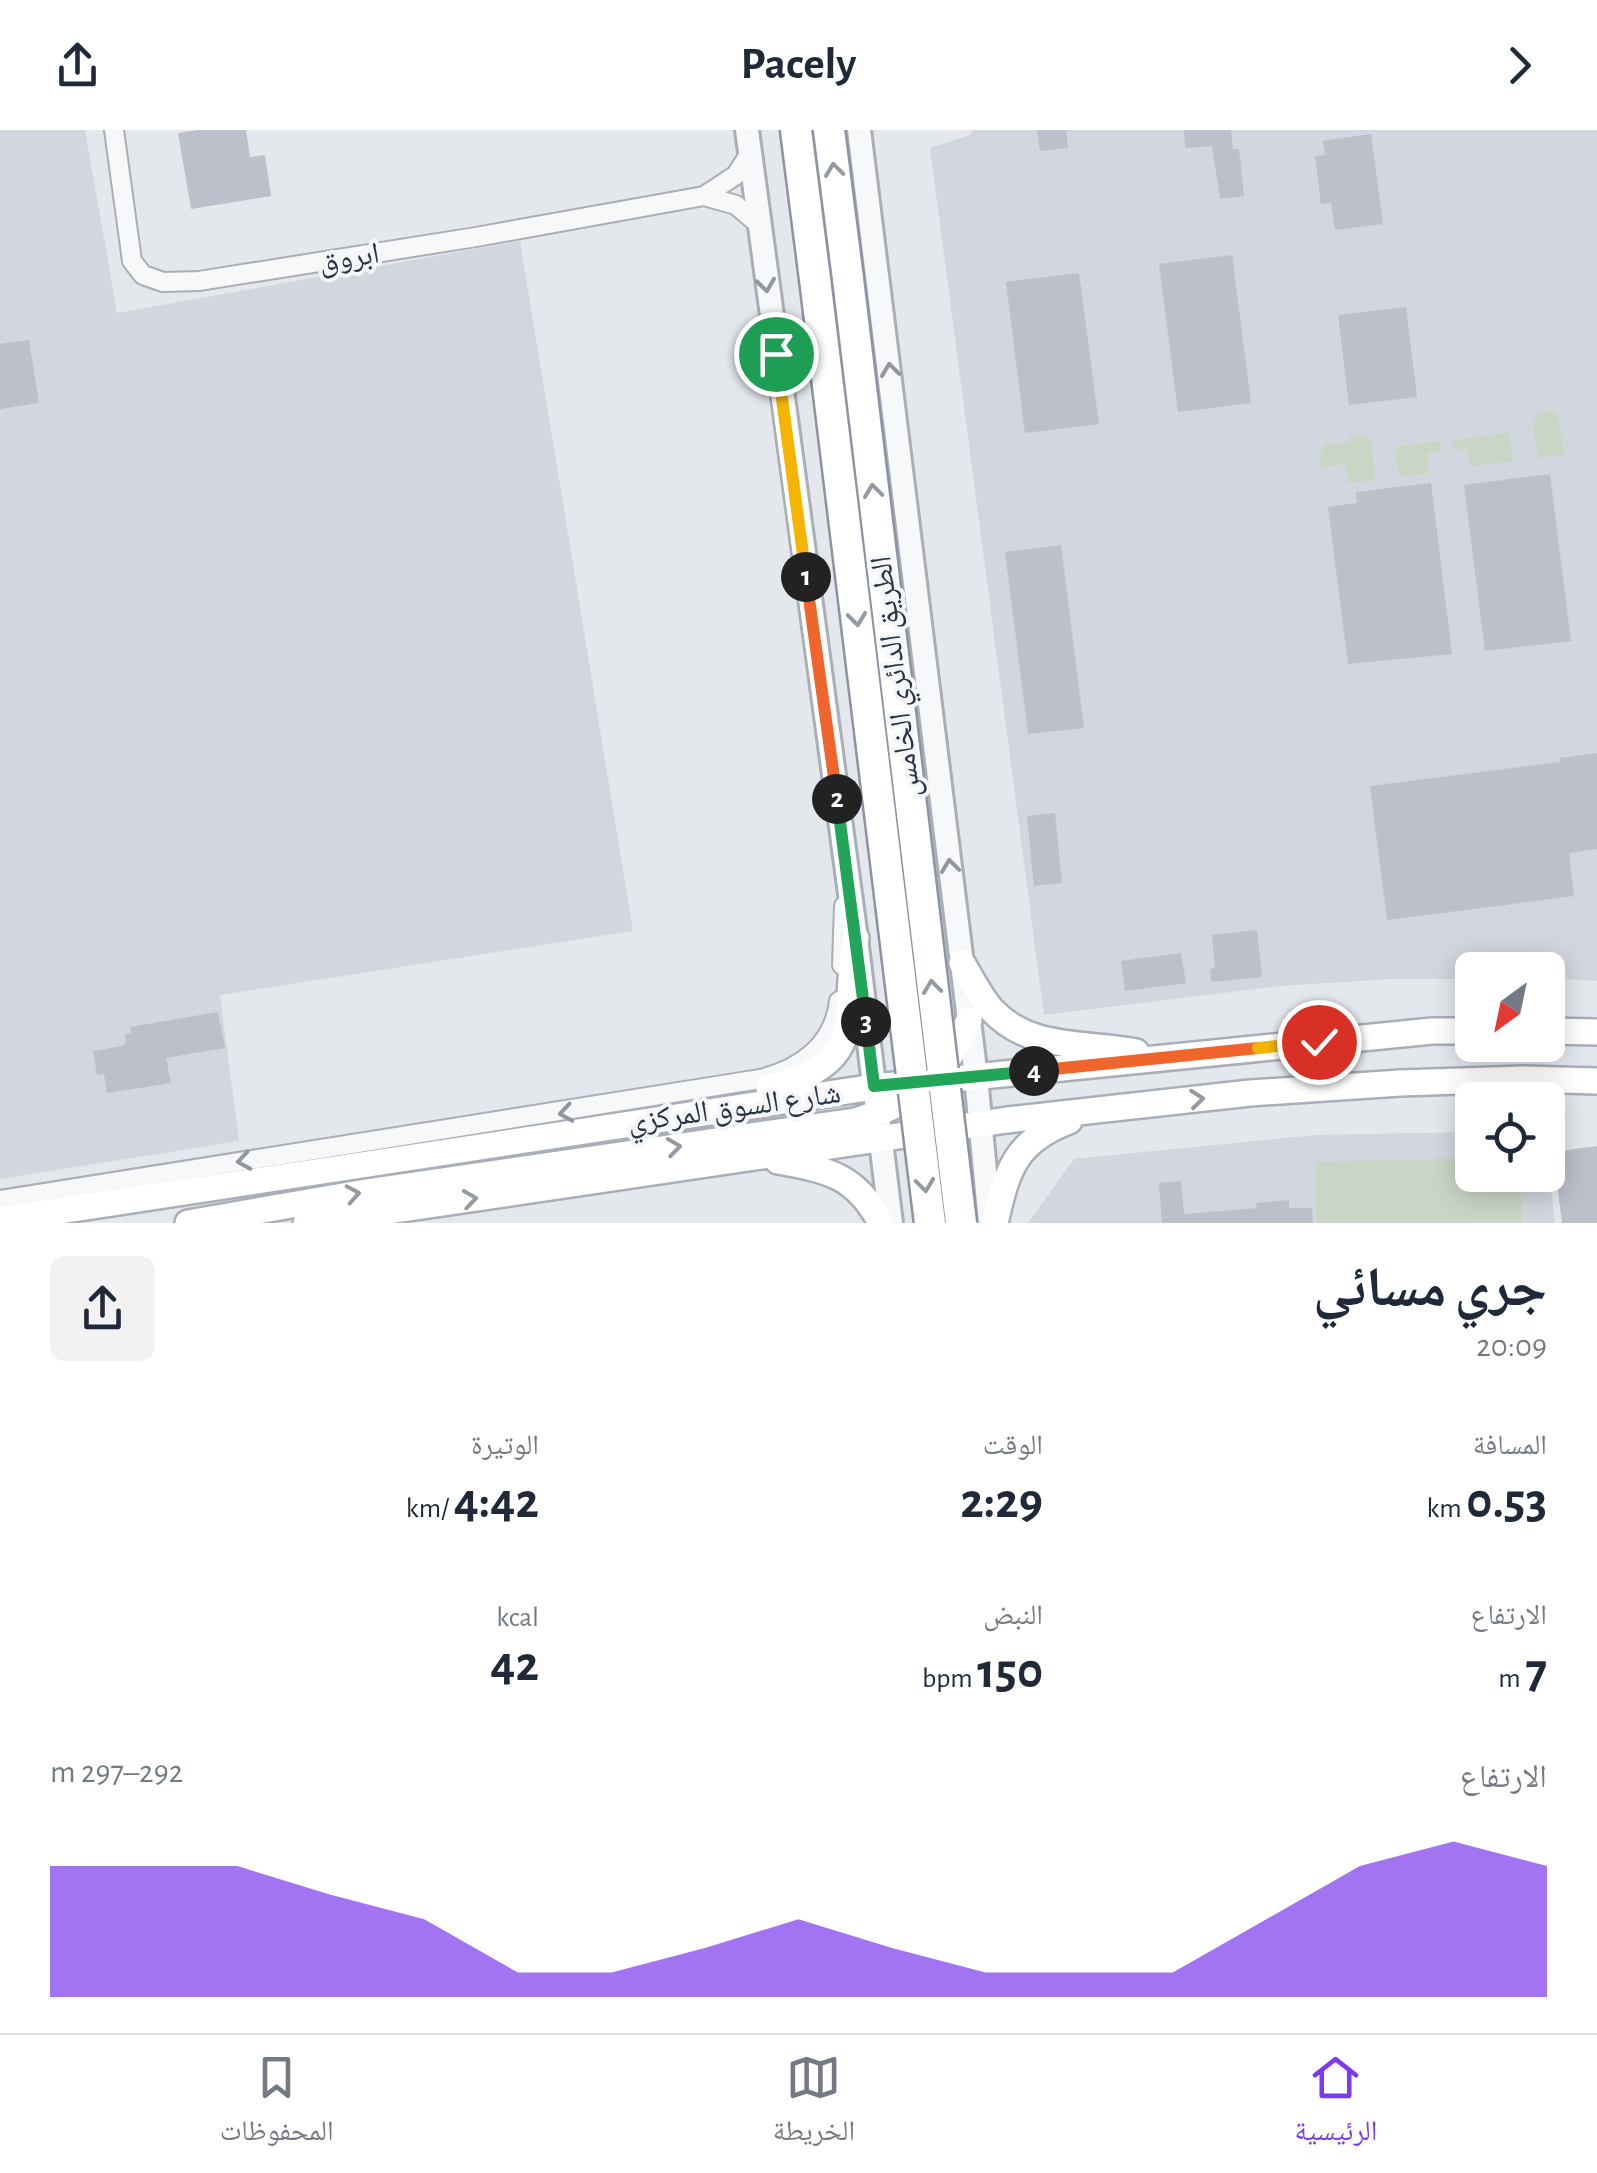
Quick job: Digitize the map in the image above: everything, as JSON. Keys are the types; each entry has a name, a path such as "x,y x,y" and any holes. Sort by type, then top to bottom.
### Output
{"highway":[{"name":"الطريق الدائري الخامس","path":"796,130 930,1223"},
{"name":"الطريق الدائري الخامس","path":"830,130 961,1223"}],"main road":[{"path":"688,1114 793,1082 823,1066 848,1027 856,938"},
{"path":"962,963 989,1006 1023,1034 1045,1042 1092,1044 1166,1058"},
{"path":"188,1223 366,1192 856,1121 879,1126 932,1081 953,1056 969,1020"},
{"name":"شارع السوق المركزي","path":"0,1220 874,1086 1455,1031"},
{"path":"1565,1031 1597,1032"},
{"name":"شارع السوق المركزي","path":"306,1223 764,1158 879,1126 980,1123 1250,1093 1400,1083 1597,1081"},
{"path":"992,1223 1005,1181 1027,1144 1047,1130 1100,1110"},
{"path":"764,1158 840,1177 858,1188 881,1223"},
{"path":"80,1223 117,1203"}],"street":[{"name":"ابروق","path":"114,130 132,261 143,275 163,282 222,278 704,196 736,174 749,142"},
{"name":"الطريق الدائري الخامس","path":"859,130 992,1223"},
{"path":"749,142 891,1223"},
{"path":"704,196 736,205 758,224"},
{"name":"شارع السوق المركزي","path":"0,1200 552,1115 774,1076 812,1055 834,1024 840,993 846,871"}],"shaded area":[{"path":"0,130 85,130 117,313 520,241 633,931 220,995 239,1141 0,1179"},
{"path":"973,130 1597,130 1597,981 1565,979 1565,952 1455,952 1455,979 1280,986 1044,1015 930,148 970,135"},
{"path":"1455,1132 1455,1192 1551,1192 1555,1223 1028,1223 1074,1159 1315,1135"}],"green space":[{"path":"1539,412 1553,412 1558,417 1564,455 1538,458 1533,424"},
{"path":"1509,433 1513,461 1470,467 1468,448 1454,450 1452,440"},
{"path":"1363,435 1371,440 1375,480 1348,483 1346,464 1322,467 1320,455 1324,445 1350,443 1350,436"},
{"path":"1440,441 1442,451 1427,453 1429,473 1399,477 1395,447"},
{"path":"1455,1158 1455,1192 1521,1192 1522,1223 1317,1223 1315,1162"}],"building":[{"path":"246,130 250,157 265,155 271,196 191,209 178,133"},
{"path":"1037,130 1066,130 1068,148 1040,151"},
{"path":"1184,130 1231,130 1233,149 1239,149 1244,196 1220,199 1212,146 1185,148"},
{"path":"1371,134 1383,224 1335,230 1331,203 1321,204 1315,156 1325,155 1323,141"},
{"path":"1232,255 1251,403 1178,412 1159,264"},
{"path":"1079,273 1099,424 1025,433 1006,282"},
{"path":"1406,307 1417,397 1349,405 1338,315"},
{"path":"29,340 39,403 0,409 0,344"},
{"path":"1550,474 1571,641 1485,651 1464,485"},
{"path":"1431,483 1452,654 1348,664 1328,507 1357,503 1356,492"},
{"path":"1061,545 1084,728 1028,734 1005,552"},
{"path":"1597,753 1597,849 1569,853 1574,896 1387,920 1370,786 1560,762 1560,758"},
{"path":"1055,813 1062,883 1034,886 1027,816"},
{"path":"1257,930 1262,977 1211,982 1210,969 1215,968 1212,935"},
{"path":"1181,953 1186,983 1125,991 1121,961"},
{"path":"218,1012 225,1048 166,1058 171,1083 107,1093 104,1074 97,1075 93,1051 123,1046 125,1034 131,1033 130,1027"},
{"path":"1597,1146 1597,1223 1562,1223 1558,1192 1565,1192 1565,1150"},
{"path":"1181,1181 1184,1214 1257,1208 1256,1203 1289,1200 1289,1208 1312,1208 1313,1223 1162,1223 1159,1183"}],"route":[{"path":"776,354 874,1086 1319,1042"}]}
